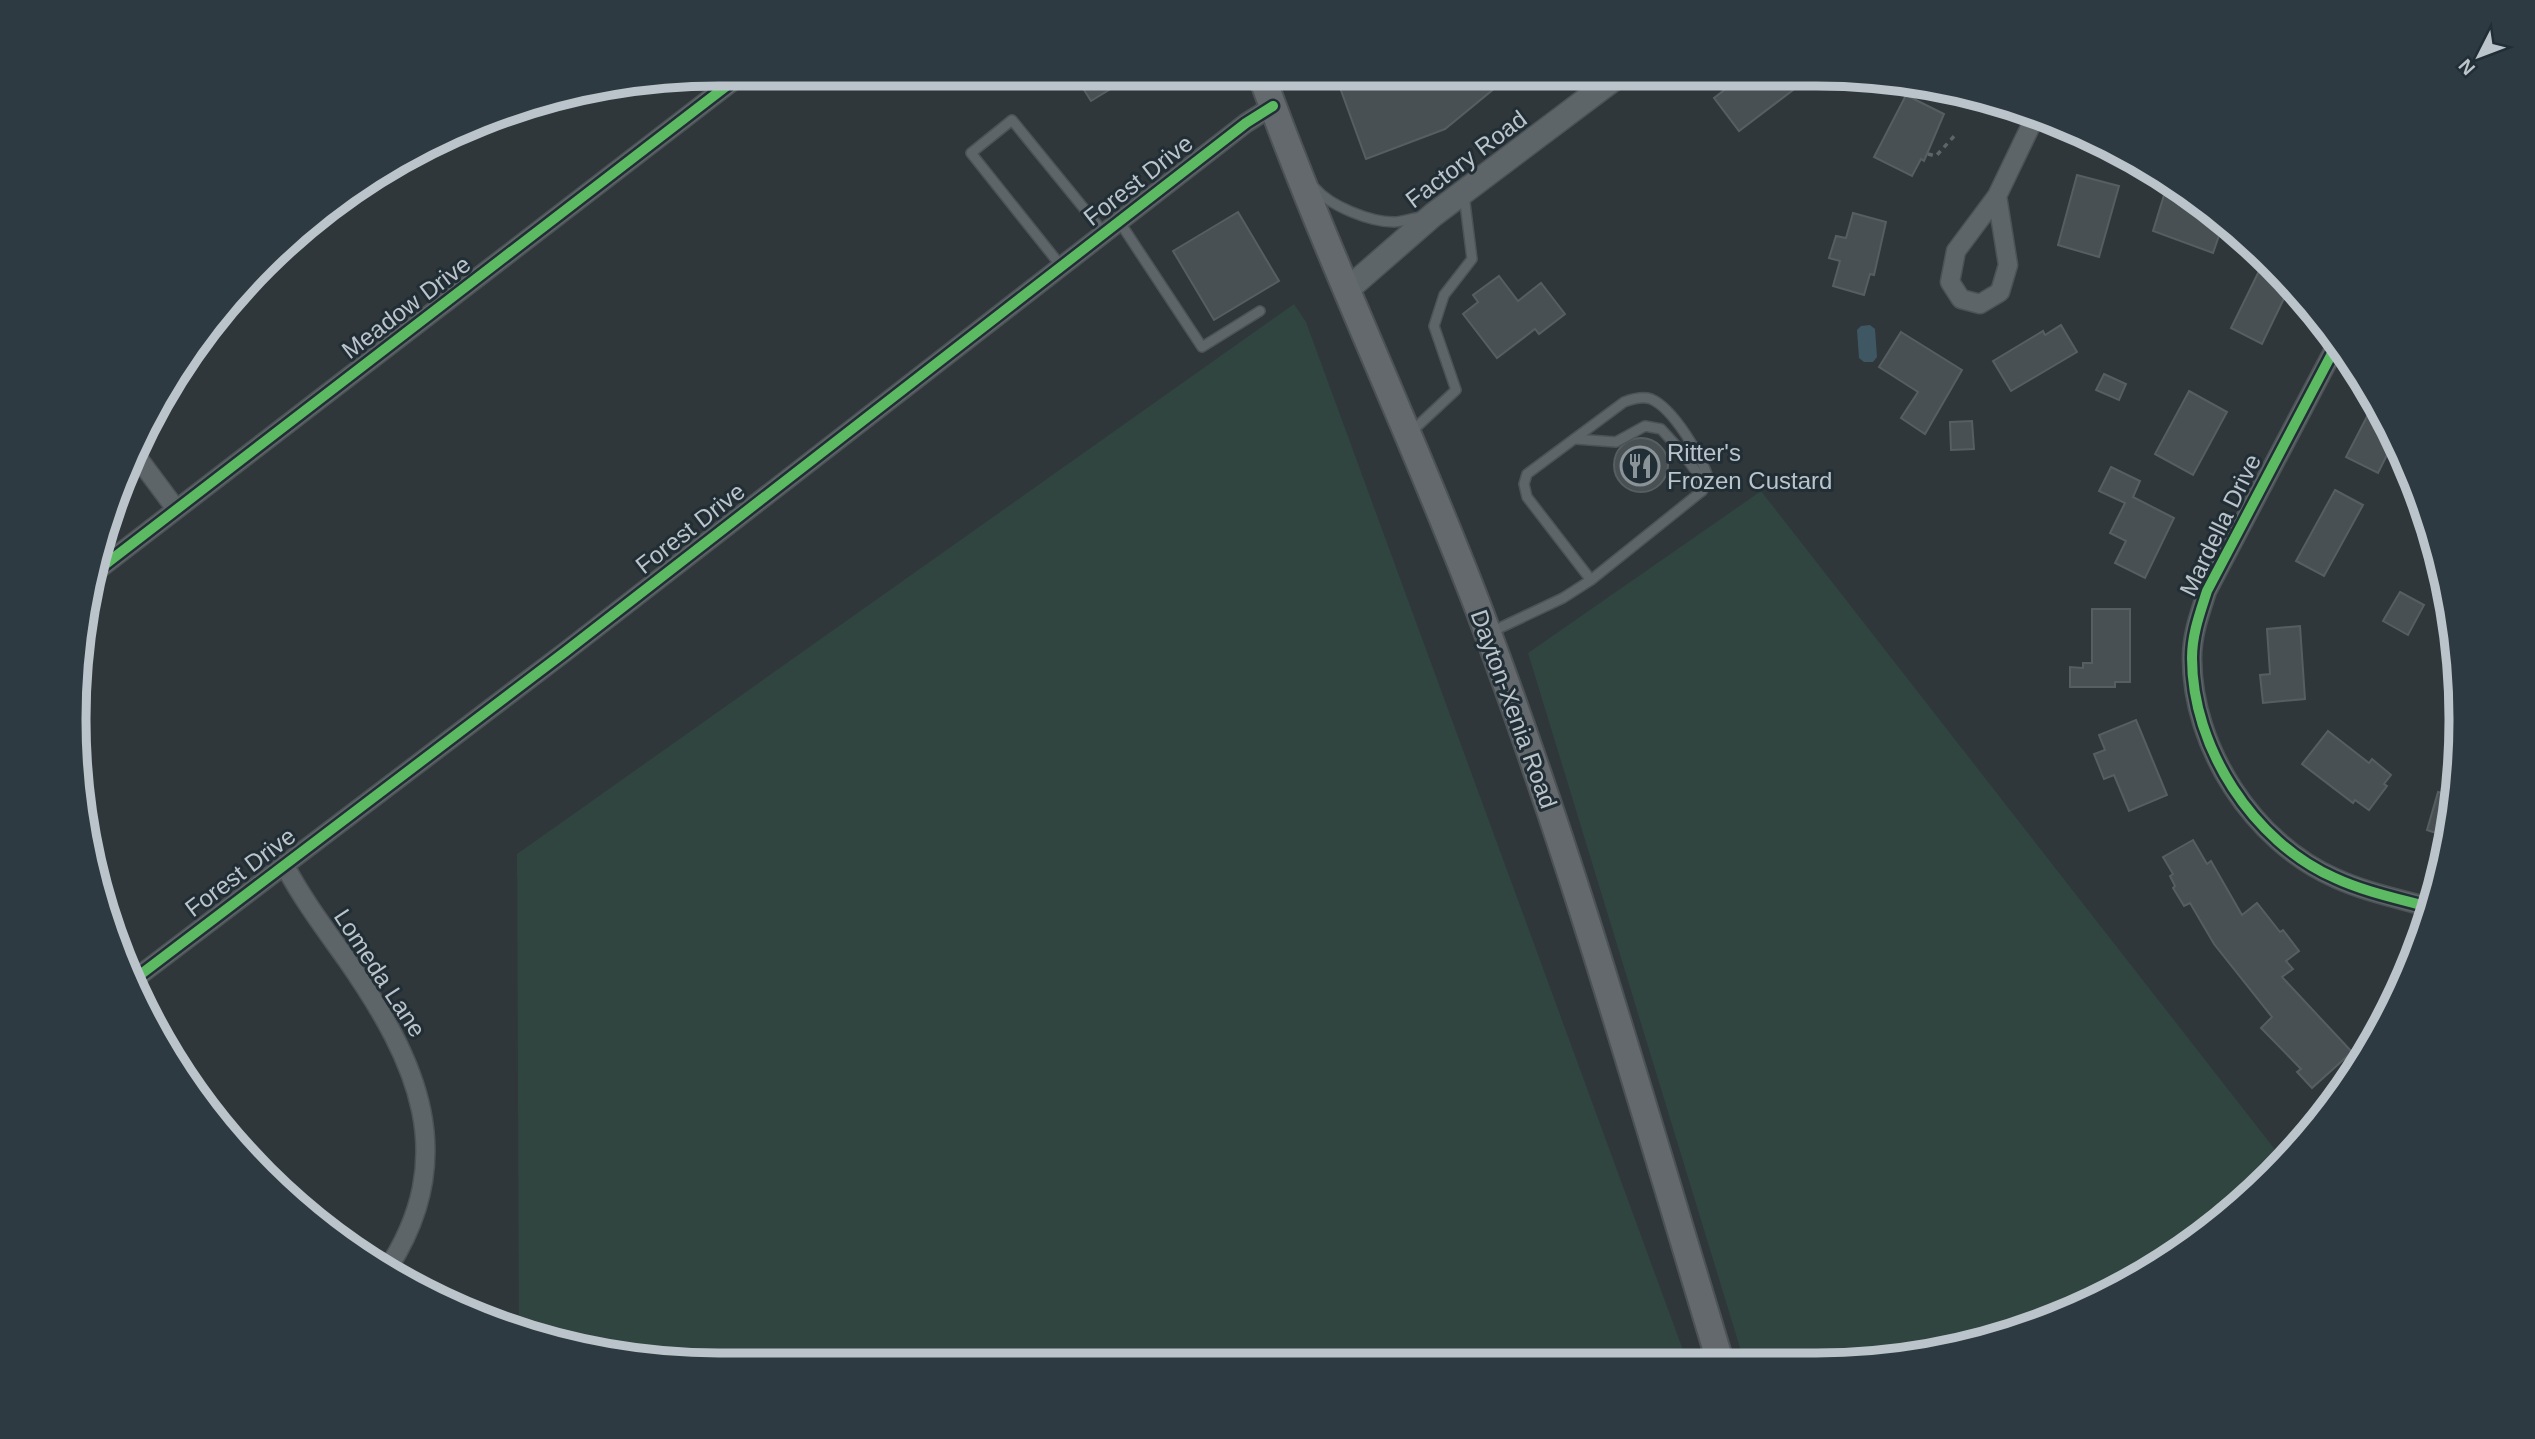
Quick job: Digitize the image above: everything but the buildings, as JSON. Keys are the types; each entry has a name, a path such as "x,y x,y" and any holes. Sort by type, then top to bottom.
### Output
{"main road":[{"name":"Dayton-Xenia Road","path":"1266,86 1295,164 1487,633 1550,809 1718,1353"}],"street":[{"name":"Meadow Drive","path":"105,564 726,86"},
{"name":"Factory Road","path":"1347,289 1433,215 1604,86"},
{"name":"Forest Drive","path":"140,975 285,866 1246,123 1273,106"},
{"path":"1997,196 2008,265 2000,292 1980,304 1961,299 1950,282 1956,251 1997,196 2032,124"},
{"name":"Mardella Drive","path":"2332,353 2207,591 2195,627 2192,655 2195,698 2212,749 2233,789 2261,824 2298,856 2336,879 2422,905"},
{"path":"141,462 176,509"},
{"name":"Lomeda Lane","path":"285,866 312,914 378,1007 408,1063 421,1100 426,1139 421,1195 412,1223 392,1261"}],"lane":[{"path":"1061,266 971,153 1012,120 1104,233"},
{"path":"1295,164 1323,198 1356,214 1393,222 1433,215"},
{"path":"1407,436 1456,390 1434,326 1444,295 1472,259 1464,192"},
{"path":"1119,221 1202,347 1260,311"},
{"path":"1487,633 1563,598 1591,580 1702,491 1709,480 1704,463 1666,409 1650,398 1635,398 1624,402 1527,474 1524,484 1527,497 1591,580"},
{"path":"1574,439 1616,442 1645,426 1661,429 1698,474 1702,491"}],"path":[{"path":"1928,154 1936,156 1957,133"}],"green space":[{"path":"435,153 418,167 413,166"},
{"path":"1294,304 1306,322 1684,1353 678,1352 596,1341 519,1321 517,854"},
{"path":"1761,491 2278,1153 2233,1196 2168,1246 2096,1288 2019,1320 1980,1332 1898,1348 1857,1352 1742,1353 1528,653"}],"water":[{"path":"1870,325 1875,329 1877,357 1873,362 1864,362 1859,358 1857,330 1861,326"}],"cycle path":[{"path":"105,565 726,86"},
{"path":"140,975 565,652 1246,123 1273,106"},
{"path":"2332,353 2207,591 2193,640 2195,692 2203,725 2233,788 2254,816 2278,841 2305,862 2346,883 2422,905"}],"place":[{"name":"Ritter's Frozen Custard","path":"1640,466"}]}
